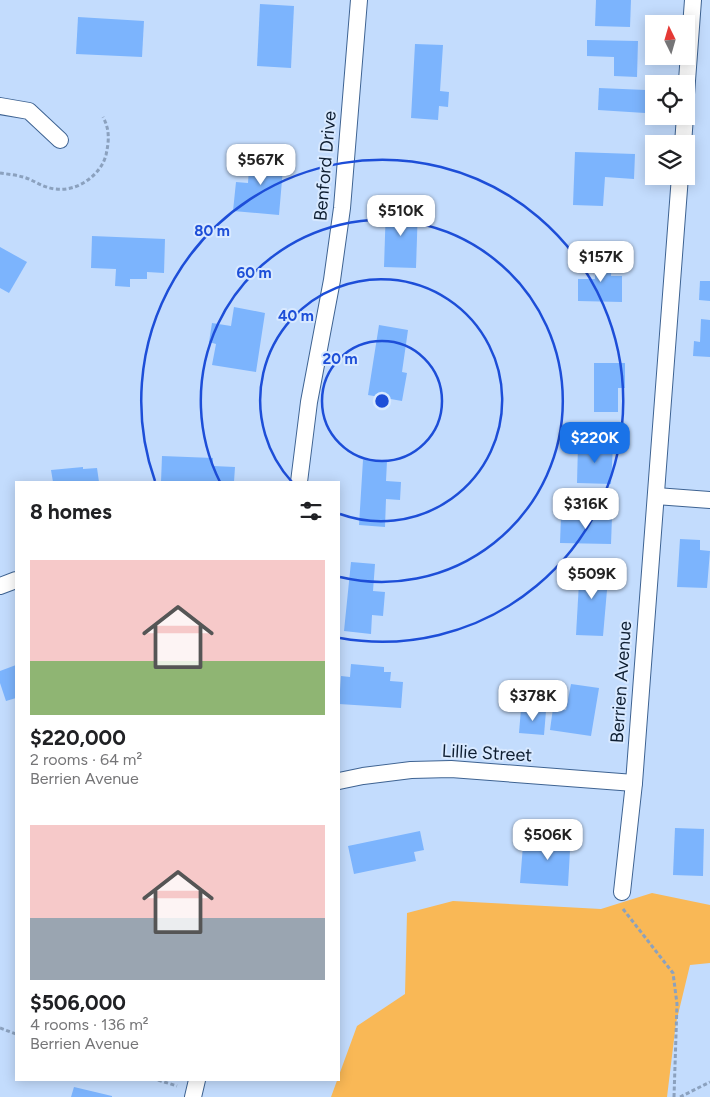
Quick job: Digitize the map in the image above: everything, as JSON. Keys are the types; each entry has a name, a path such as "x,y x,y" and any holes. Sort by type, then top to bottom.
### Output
{"street":[{"name":"Benford Drive","path":"299,481 309,402 332,280 342,208 359,0"},
{"path":"687,75 693,0"},
{"path":"0,106 29,111 60,140"},
{"name":"Berrien Avenue","path":"622,892 634,783 679,185"},
{"path":"656,496 710,500"},
{"path":"0,586 15,580"},
{"name":"Lillie Street","path":"340,781 411,770 450,769 634,783"},
{"path":"193,1097 197,1081"}],"path":[{"path":"0,173 24,177 40,185 58,190 78,186 94,177 104,160 109,142 108,126 103,117"},
{"path":"622,892 622,908 673,973 677,1004 674,1097"},
{"path":"0,1028 15,1034"},
{"path":"161,1081 177,1086"},
{"path":"680,1097 710,1082"}],"shaded area":[{"path":"652,893 710,905 710,963 690,965 676,1023 667,1097 331,1097 337,1081 340,1081 340,1072 357,1026 405,994 407,913 453,901 601,909"}],"building":[{"path":"596,0 631,0 630,27 595,26"},
{"path":"260,4 294,6 291,68 257,66"},
{"path":"78,17 144,21 142,57 76,54"},
{"path":"587,40 638,41 637,77 614,76 614,57 587,56"},
{"path":"415,44 443,45 440,91 449,92 448,107 439,106 438,120 411,118"},
{"path":"599,88 645,90 645,113 598,110"},
{"path":"575,152 635,154 634,179 605,177 603,206 573,205"},
{"path":"250,154 284,157 279,215 233,211 236,182 248,183"},
{"path":"386,206 418,207 416,268 384,267"},
{"path":"92,236 165,239 164,273 147,272 147,279 130,279 130,287 115,286 116,269 91,268"},
{"path":"0,247 27,262 9,293 0,288"},
{"path":"595,255 612,255 611,276 622,276 622,302 578,301 578,279 595,279"},
{"path":"700,281 710,281 710,301 699,300"},
{"path":"234,307 265,313 256,372 212,365 216,344 209,342 212,323 231,326"},
{"path":"701,319 710,320 710,357 693,356 694,341 700,342"},
{"path":"379,325 408,330 402,372 407,373 402,401 368,395"},
{"path":"594,363 625,363 625,388 618,388 618,412 594,412"},
{"path":"578,445 613,445 611,484 577,483"},
{"path":"162,456 213,458 213,466 235,467 234,481 161,481"},
{"path":"363,460 387,461 386,481 401,482 400,500 386,499 385,527 359,525"},
{"path":"83,467 83,469 97,468 99,481 53,481 51,470"},
{"path":"561,516 612,517 611,544 560,543"},
{"path":"680,539 700,540 700,550 710,551 707,588 677,587"},
{"path":"351,562 375,564 373,591 385,592 383,616 372,615 371,634 344,631"},
{"path":"580,565 609,567 603,636 576,635"},
{"path":"351,664 384,667 384,672 391,672 390,681 403,682 401,708 340,704 341,676 350,677"},
{"path":"15,665 15,698 6,701 0,683 0,671"},
{"path":"571,684 599,688 591,736 550,730 553,708 566,710"},
{"path":"521,709 546,711 544,735 519,733"},
{"path":"675,828 704,829 703,876 673,875"},
{"path":"420,831 424,850 414,852 416,861 354,874 348,846"},
{"path":"548,831 571,832 568,886 520,883 523,845 546,847"},
{"path":"74,1087 112,1096 112,1097 71,1097"}]}
